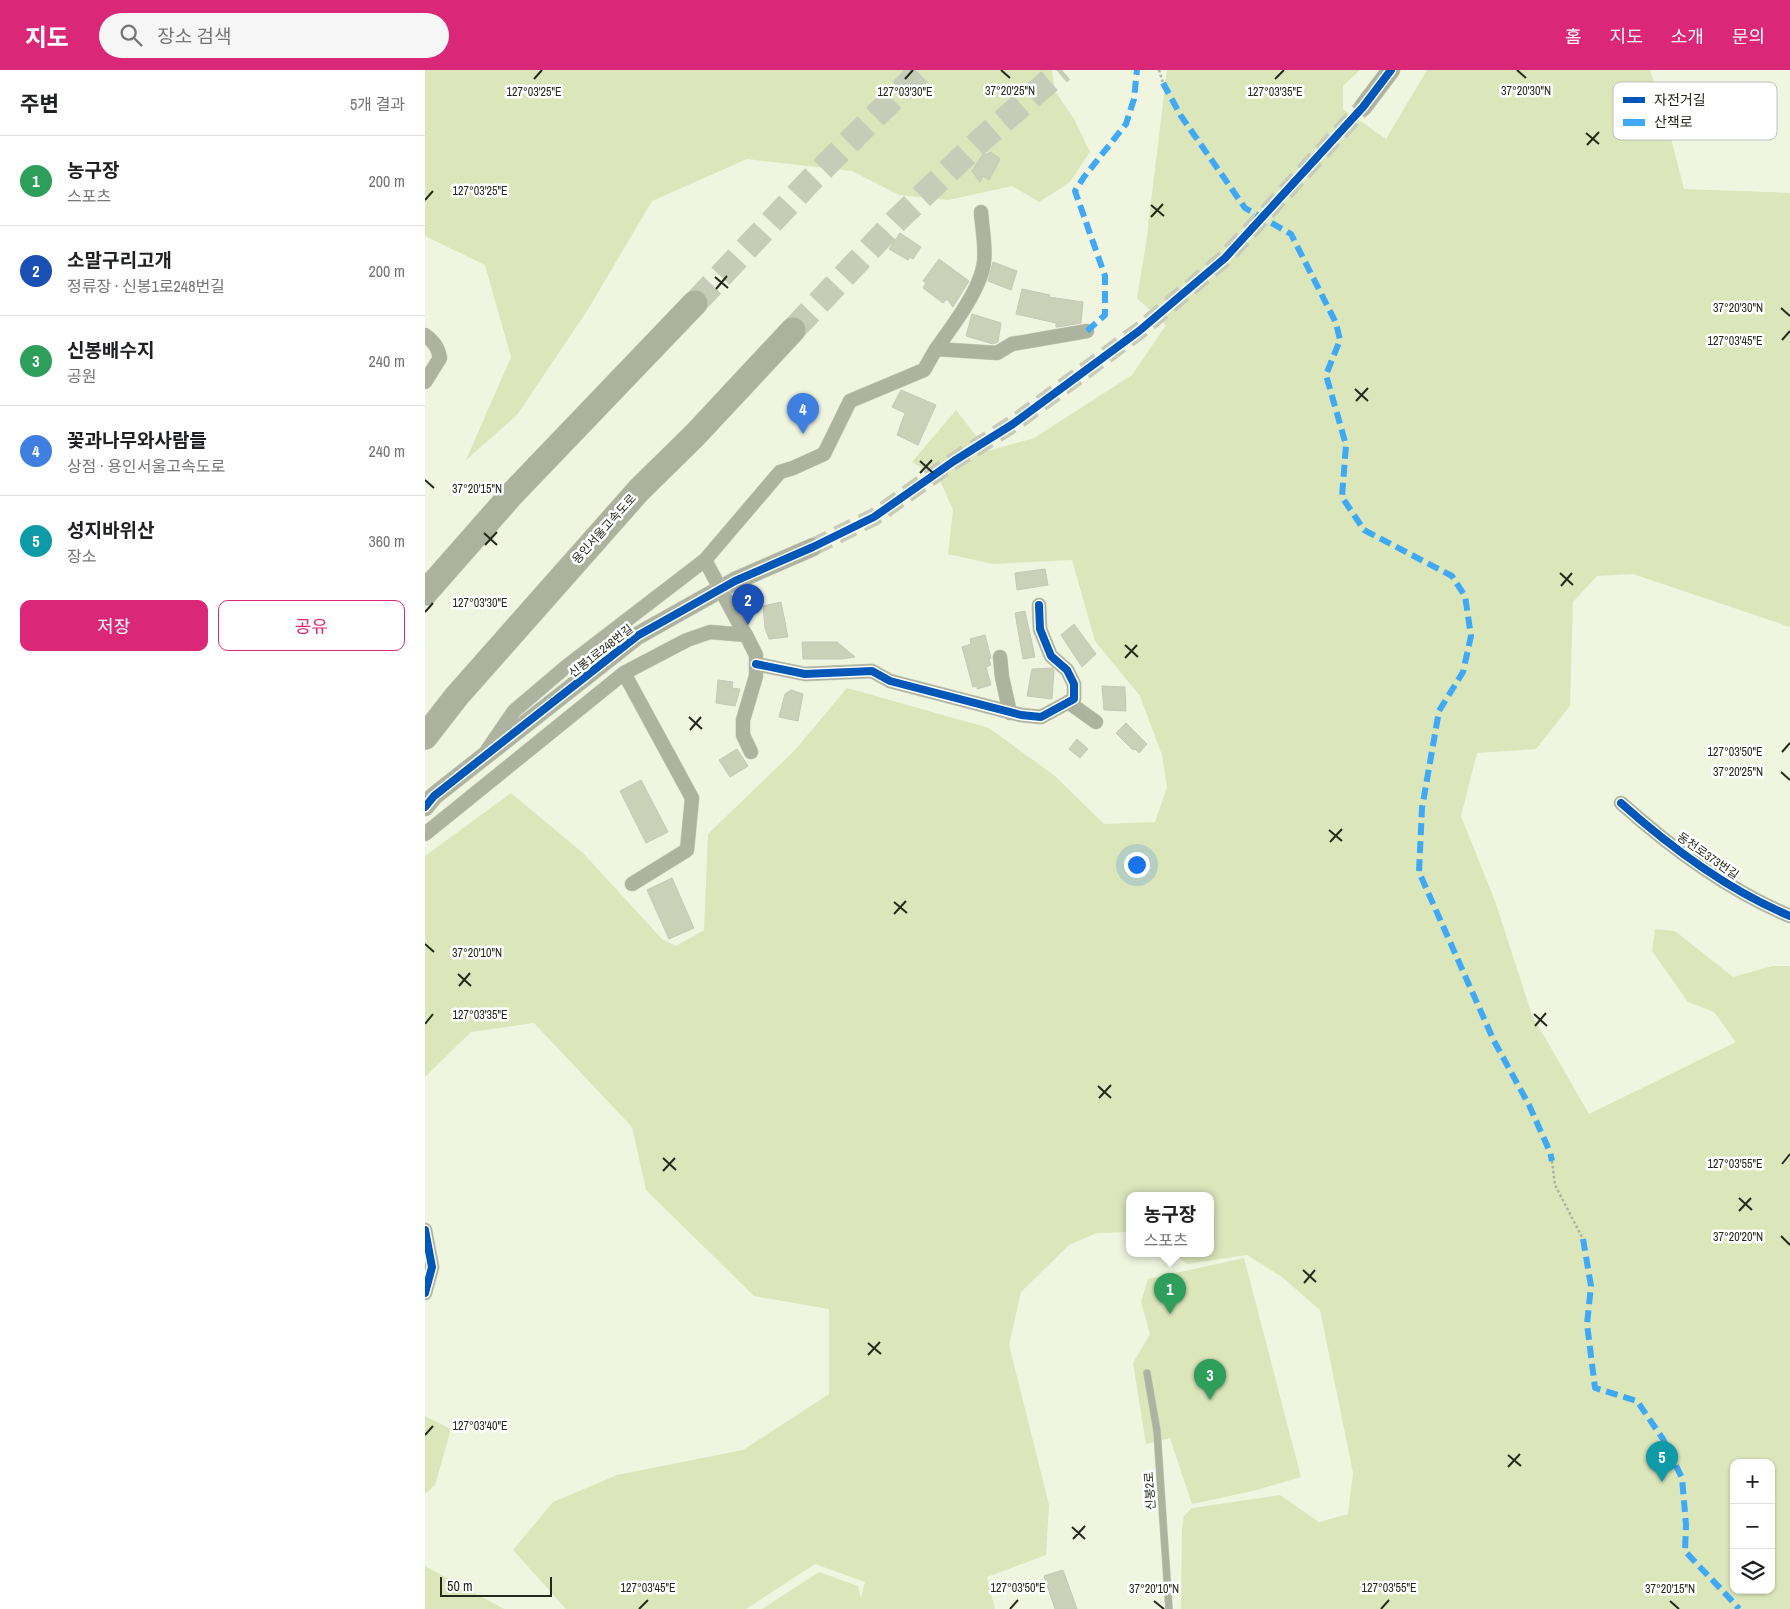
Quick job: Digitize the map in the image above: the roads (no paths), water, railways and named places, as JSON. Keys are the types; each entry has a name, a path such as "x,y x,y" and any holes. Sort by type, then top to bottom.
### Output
{"highway":[{"path":"425,592 512,494 695,303"},
{"name":"용인서울고속도로","path":"425,737 544,596 639,490 695,435 793,330"}],"street":[{"path":"1363,107 1391,70"},
{"path":"481,759 514,711 567,666 705,560 780,472 824,454 850,401 924,370 974,292 984,262 981,212"},
{"path":"936,349 997,353 1012,344 1087,331"},
{"path":"425,335 435,343 440,358 425,382"},
{"name":"신봉1로248번길","path":"425,807 434,796 637,636 735,581 813,547"},
{"path":"705,560 757,655 756,676 743,720 743,735 751,752"},
{"path":"756,664 805,674 872,671 890,682 1010,713 1041,717 1071,700 1074,684 1067,670 1051,656 1040,629 1039,605"},
{"path":"425,834 624,672 687,640 710,632 746,635"},
{"path":"1000,656 1002,677 1010,713"},
{"path":"624,672 692,798 687,850 632,884"},
{"path":"1071,700 1096,722"},
{"name":"동천로373번길","path":"1621,803 1642,822 1722,880 1766,906 1790,916"},
{"path":"425,1230 432,1267 425,1293"}],"lane":[{"name":"신봉2로","path":"1147,1373 1157,1431 1169,1609"}],"tunnel":[{"path":"695,303 811,180 922,70"},
{"path":"793,330 897,220 980,141 1062,70"},
{"path":"813,547 874,517 954,461 1013,424 1139,331 1225,258 1363,107"}],"place":[{"name":"꽃과나무와사람들","path":"803,434"},
{"name":"소말구리고개","path":"748,625"},
{"name":"농구장","path":"1170,1314"},
{"name":"신봉배수지","path":"1210,1400"},
{"name":"성지바위산","path":"1662,1482"}]}
